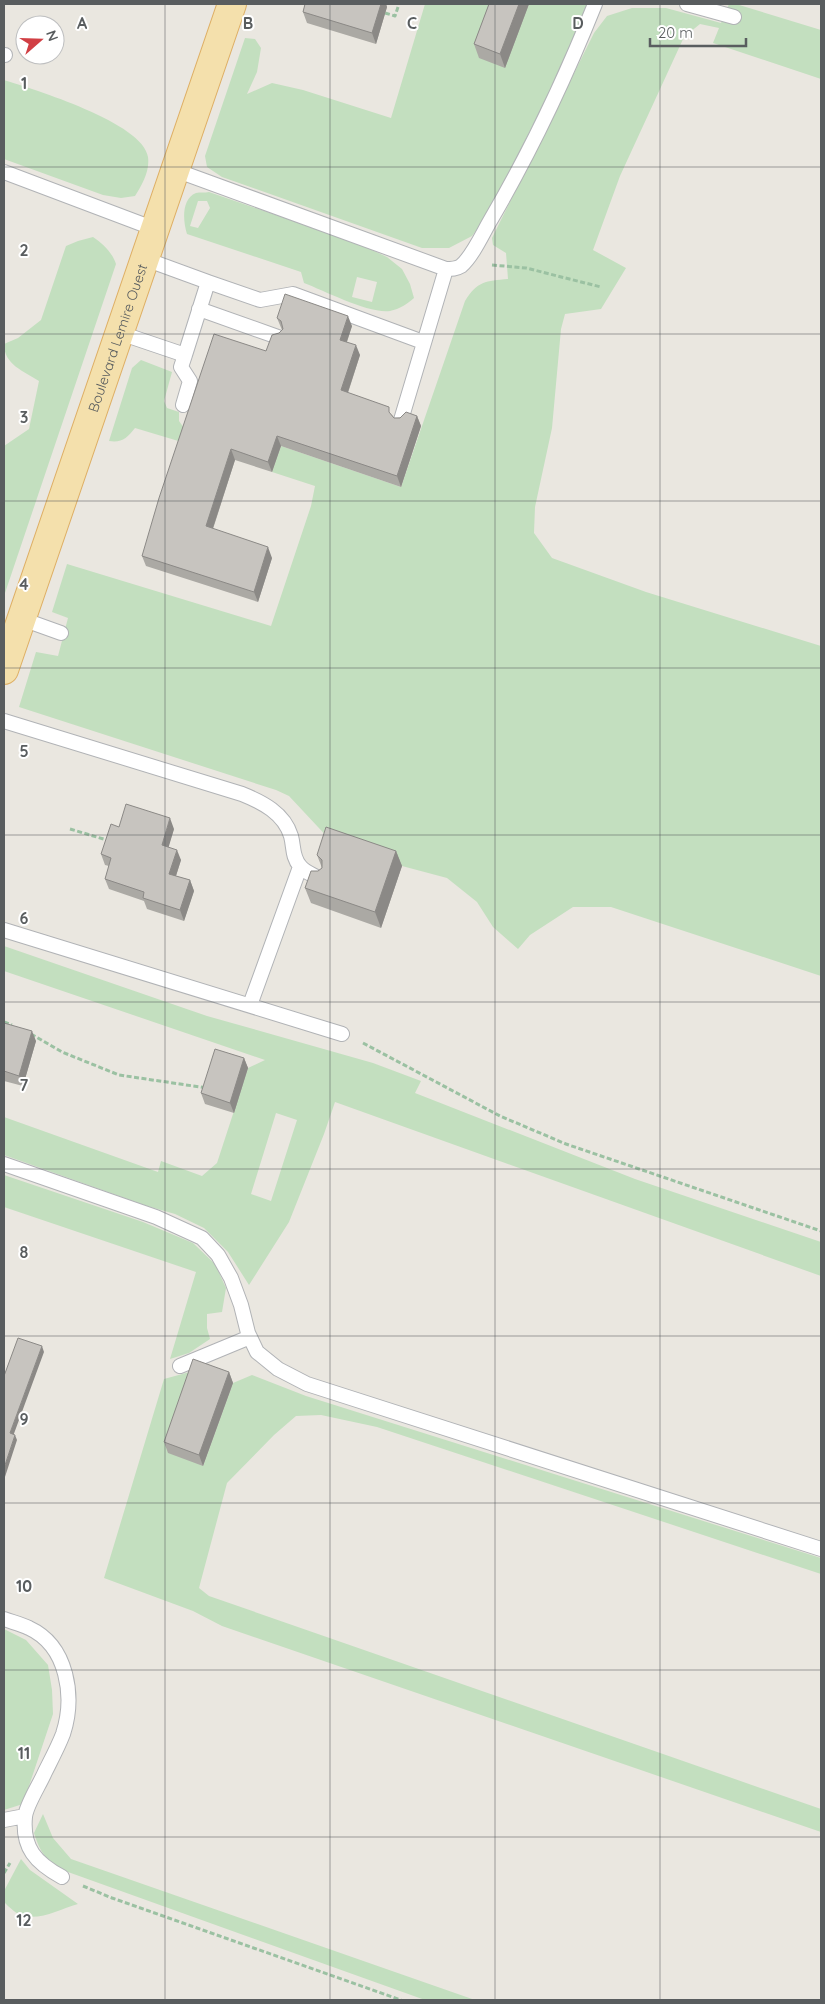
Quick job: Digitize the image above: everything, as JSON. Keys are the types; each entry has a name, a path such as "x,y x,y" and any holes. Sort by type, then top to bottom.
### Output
{"main road":[{"name":"Boulevard Lemire Ouest","path":"4,670 232,4"}],"lane":[{"path":"175,170 446,269 454,269 462,265 468,257 520,171 570,67 595,4"},
{"path":"687,4 734,17"},
{"path":"4,172 155,229"},
{"path":"145,259 260,300 293,294 423,342"},
{"path":"401,420 446,269"},
{"path":"183,405 190,380 181,367 208,282"},
{"path":"199,309 278,337"},
{"path":"120,333 185,355"},
{"path":"22,619 61,633"},
{"path":"4,721 260,801 277,813 291,835 294,856 300,867 320,879"},
{"path":"250,1005 300,867"},
{"path":"4,930 342,1034"},
{"path":"4,1164 156,1217 202,1238 218,1255 231,1278 250,1337 257,1352 278,1369 308,1384 821,1548"},
{"path":"180,1366 250,1337"},
{"path":"4,1619 30,1628 47,1640 59,1655 67,1681 68,1705 63,1734 25,1816 25,1837 30,1852 45,1868 62,1877"},
{"path":"4,1820 25,1816"}],"path":[{"path":"385,13 395,16 399,4"},
{"path":"468,257 496,266 526,268 601,287"},
{"path":"70,830 113,842"},
{"path":"4,1022 17,1028"},
{"path":"24,1030 62,1052 119,1075 210,1088"},
{"path":"342,1034 388,1055 500,1116 566,1144 821,1231"},
{"path":"62,1877 112,1898 401,2000"}],"green space":[{"path":"425,4 587,4 561,69 489,213 472,236 449,248 422,248 222,177 207,167 205,156 245,38 255,39 261,48 257,72 247,94 272,83 303,90 391,118"},
{"path":"729,4 736,4 821,30 821,79 713,43 719,28 700,24 684,37 620,176 593,250 626,268 601,309 565,314 561,329 552,428 535,507 534,533 552,558 646,592 821,646 821,976 611,907 573,907 530,935 518,949 493,927 477,902 447,878 402,866 332,842 289,796 276,790 19,707 36,652 58,656 68,618 52,612 67,564 271,626 311,506 315,486 272,472 281,446 401,487 465,301 474,289 483,283 508,279 506,253 493,245 492,238 594,33 607,16 632,8 666,8 721,23"},
{"path":"4,80 85,109 128,132 142,144 148,157 147,173 135,196 121,198 103,195 4,159"},
{"path":"209,192 357,243 387,257 402,269 410,284 414,298 403,306 390,311 359,306 304,283 301,272 187,234 184,211 188,200 196,193","holes":["198,201 207,201 210,208 198,228 190,226","357,277 377,282 372,302 352,297"]},
{"path":"93,237 107,249 116,264 4,596 4,446 29,429 39,381 11,362 7,357 4,344 18,338 41,320 66,246"},
{"path":"141,360 172,372 164,401 167,408 179,412 179,421 184,428 185,443 135,428 124,439 109,441 132,368"},
{"path":"4,946 207,1016 373,1063 421,1081 415,1093 635,1179 821,1242 821,1276 335,1102 289,1222 249,1285 228,1252 204,1228 175,1214 147,1206 4,1155 4,1117 158,1172 161,1161 202,1176 217,1163 248,1068 265,1060 4,971","holes":["276,1113 297,1120 271,1201 251,1194"]},
{"path":"4,1175 143,1222 193,1243 215,1264 226,1288 222,1312 207,1314 207,1328 210,1339 189,1353 170,1359 196,1272 4,1207"},
{"path":"197,1370 203,1466 233,1383 252,1375 306,1396 821,1558 821,1574 377,1427 321,1415 296,1416 274,1435 227,1483 199,1588 209,1596 821,1809 821,1832 222,1626 193,1611 104,1578 164,1379"},
{"path":"4,1629 26,1640 48,1665 53,1714 23,1804 4,1810"},
{"path":"43,1814 53,1838 71,1859 475,2000 425,2000 68,1872 50,1861 39,1847 34,1833"},
{"path":"21,1859 30,1870 78,1904 38,1917 24,1916 13,1910 4,1902 4,1891"}],"building":[{"path":"305,4 381,4 372,33 303,12"},
{"path":"489,4 519,4 500,54 474,44"},
{"path":"285,294 348,316 340,340 356,345 341,390 389,407 389,412 394,418 400,418 406,412 417,416 397,476 277,436 268,462 231,449 206,526 268,547 254,592 142,556 159,498 214,334 266,351 272,335 279,333 283,329 281,321 277,318"},
{"path":"126,804 170,818 162,845 177,850 169,874 190,880 180,910 143,898 144,892 105,879 111,858 101,854 111,824 119,827"},
{"path":"326,827 396,851 375,912 305,888 311,871 318,871 322,868 322,860 317,855"},
{"path":"4,1023 32,1031 19,1076 4,1071"},
{"path":"215,1049 244,1058 230,1103 201,1093"},
{"path":"18,1338 42,1346 10,1433 15,1435 4,1468 4,1376"},
{"path":"193,1359 229,1372 199,1455 164,1442"}]}
